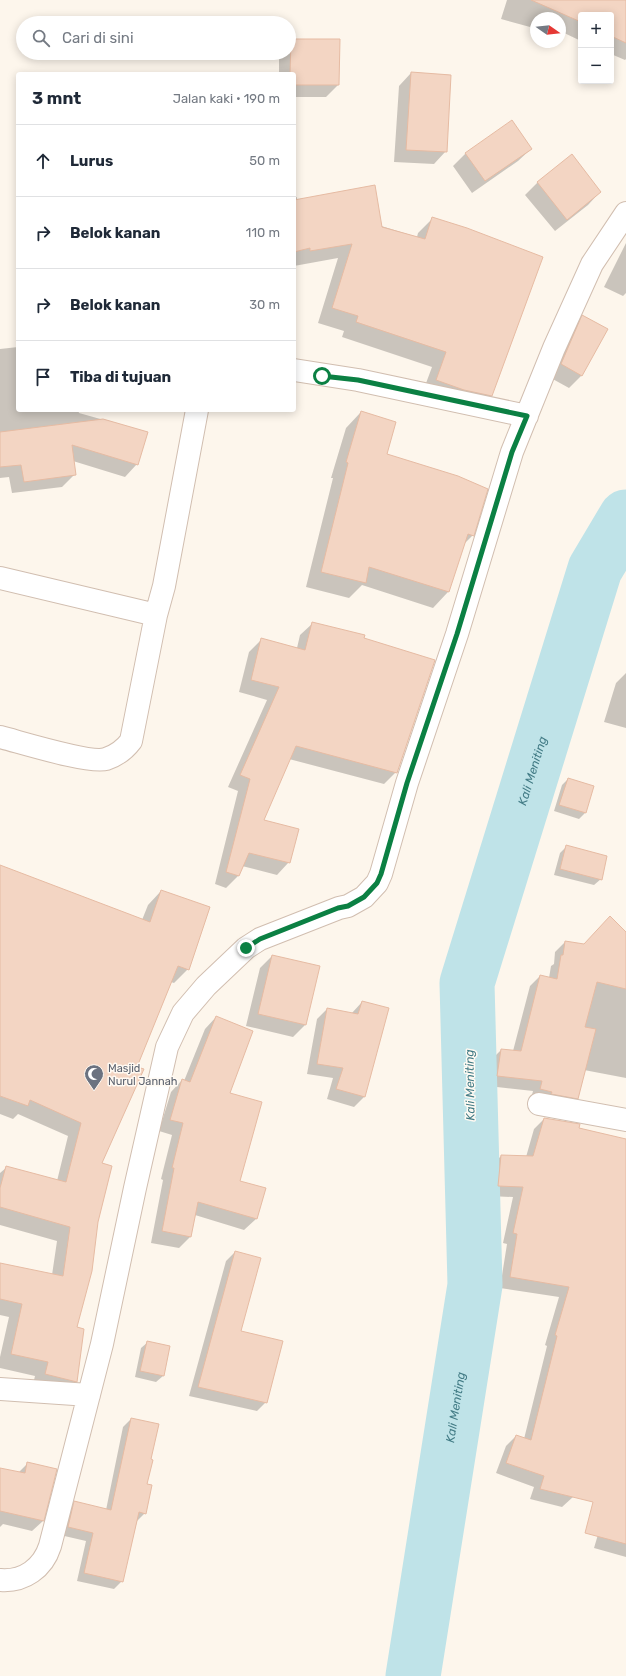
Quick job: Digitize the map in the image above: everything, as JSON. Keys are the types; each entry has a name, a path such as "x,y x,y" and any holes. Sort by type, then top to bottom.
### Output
{"street":[{"path":"0,1580 11,1580 26,1576 39,1566 48,1553 102,1344 134,1188 167,1047 183,1013 206,986 253,943 338,908 348,906 364,897 377,883 384,865 407,783 457,634 512,452 554,348 592,264 626,213"},
{"path":"296,370 358,380 527,416"},
{"path":"0,737 87,760 105,760 126,748 131,741 156,615 164,586 197,412"},
{"path":"0,578 156,615"},
{"path":"539,1104 626,1120"},
{"path":"0,1389 89,1395"}],"building":[{"path":"531,0 626,0 626,43 614,37 614,12 578,12 578,21 566,15 566,12 558,12"},
{"path":"296,39 340,39 339,85 296,85 296,72 290,72 290,60 296,60"},
{"path":"411,72 451,75 447,152 406,150"},
{"path":"512,120 532,149 485,181 465,153"},
{"path":"572,154 601,192 567,220 537,182"},
{"path":"375,185 382,227 425,239 432,217 467,228 543,257 492,396 464,390 436,380 446,352 356,322 358,316 332,308 352,244 310,251 310,248 296,252 296,200"},
{"path":"582,315 608,329 582,376 561,364"},
{"path":"361,411 396,422 387,454 458,476 488,489 474,536 468,534 449,592 369,567 366,583 321,572 348,463 346,462"},
{"path":"103,419 148,432 138,465 72,445 76,475 24,482 21,465 0,467 0,432"},
{"path":"312,622 365,635 364,638 435,660 397,773 296,746 264,820 299,829 290,863 249,853 239,876 226,872 250,779 240,775 279,687 251,680 261,638 305,650"},
{"path":"568,778 594,786 586,813 559,805"},
{"path":"566,845 607,856 602,880 560,869"},
{"path":"0,865 150,922 161,890 210,907 189,970 178,966 137,1067 144,1069 102,1163 112,1166 98,1222 92,1271 77,1327 84,1329 77,1382 45,1374 48,1362 11,1354 22,1304 0,1299 0,1263 63,1276 70,1227 0,1207 0,1188 6,1166 66,1182 81,1123 30,1100 28,1106 0,1096"},
{"path":"610,916 626,932 626,989 597,982 585,1027 596,1029 578,1099 551,1094 552,1092 540,1089 542,1081 497,1076 501,1049 521,1051 540,975 557,979 565,941 584,944"},
{"path":"272,955 320,966 306,1025 258,1014"},
{"path":"362,1001 389,1008 365,1097 336,1089 343,1068 317,1064 327,1008 358,1014"},
{"path":"216,1016 253,1031 230,1093 262,1102 240,1181 266,1188 257,1219 198,1202 191,1237 162,1231 174,1168 172,1168 183,1123 170,1120 182,1079 190,1082"},
{"path":"544,1118 580,1124 579,1128 626,1139 626,1544 585,1533 593,1502 540,1489 544,1476 506,1463 516,1435 531,1440 557,1336 555,1335 569,1287 510,1277 517,1234 513,1233 523,1187 498,1186 501,1155 533,1156"},
{"path":"235,1251 261,1258 241,1331 283,1341 267,1403 198,1387"},
{"path":"147,1341 170,1346 164,1376 140,1371"},
{"path":"131,1418 159,1424 147,1484 152,1485 146,1514 139,1512 123,1582 84,1573 93,1533 68,1527 74,1501 111,1510"},
{"path":"27,1462 57,1469 44,1521 0,1511 0,1468 25,1473"}],"waterway":[{"name":"Kali Meniting","path":"413,1676 475,1285 467,983 595,569 626,517"}],"place":[{"name":"Masjid Nurul Jannah","path":"94,1091"}],"route":[{"path":"246,948 260,939 338,908 348,906 364,897 377,883 384,865 407,783 457,634 512,452 527,416 358,380 322,376"}]}
